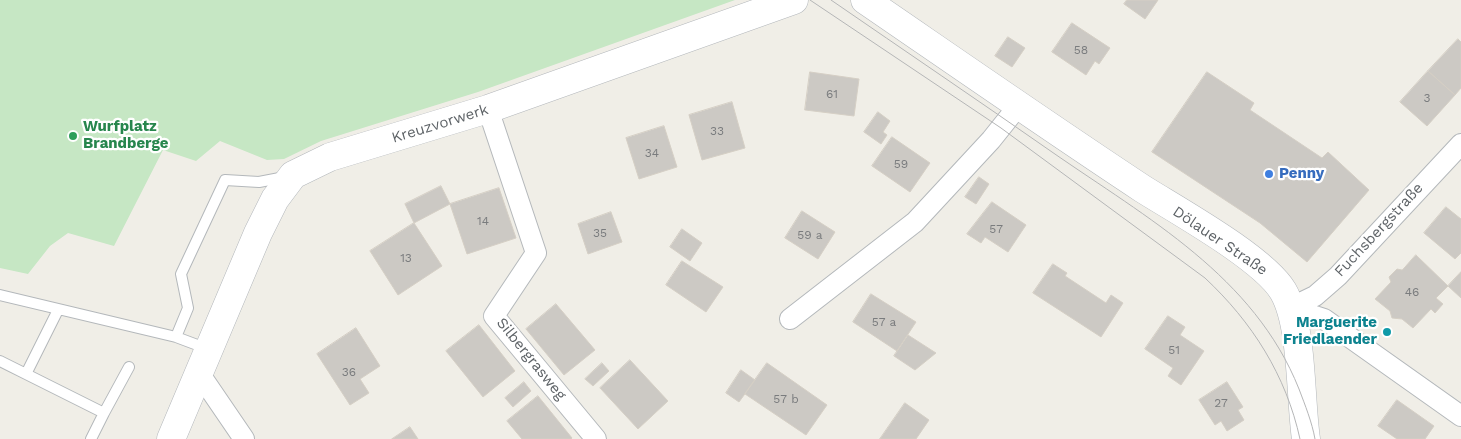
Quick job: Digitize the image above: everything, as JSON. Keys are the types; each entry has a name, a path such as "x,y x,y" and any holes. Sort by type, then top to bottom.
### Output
{"street":[{"name":"Kreuzvorwerk","path":"171,439 258,233 275,200 293,175 330,157 488,109 794,0"},
{"name":"Dölauer Straße","path":"865,0 1240,252 1271,275 1283,291 1290,308 1304,400 1306,439"},
{"path":"790,319 915,222 984,147 1019,105"},
{"name":"Silbergrasweg","path":"488,109 536,253 494,316 596,439"},
{"name":"Fuchsbergstraße","path":"1290,308 1314,296 1338,276 1461,144"},
{"path":"1290,308 1311,313 1324,319 1461,416"},
{"path":"204,361 244,439"}],"lane":[{"path":"176,337 188,308 181,274 225,180 260,182 293,175"},
{"path":"0,295 176,337 204,361"},
{"path":"26,374 58,310"},
{"path":"0,361 104,413"},
{"path":"91,439 129,367"}],"green space":[{"path":"0,0 735,0 478,92 321,141 284,159 267,160 220,141 196,161 163,150 114,246 68,233 50,246 28,274 0,268"}],"building":[{"path":"1127,0 1158,0 1145,19 1124,4"},
{"path":"1072,23 1110,48 1099,64 1095,61 1086,75 1052,52"},
{"path":"1008,37 1025,48 1012,67 995,56"},
{"path":"1458,39 1461,42 1461,88 1455,95 1428,71"},
{"path":"1428,71 1455,95 1427,126 1400,102"},
{"path":"810,72 859,79 854,116 805,110"},
{"name":"Penny","path":"1207,72 1254,103 1250,110 1322,158 1328,152 1369,190 1307,262 1260,223 1152,152"},
{"path":"732,102 745,148 702,160 689,115"},
{"path":"878,112 890,121 883,132 887,135 881,144 864,132"},
{"path":"664,126 677,167 639,179 626,138"},
{"path":"892,137 930,163 910,192 872,166"},
{"path":"979,177 989,184 976,204 965,197"},
{"path":"441,186 450,204 414,223 405,204"},
{"path":"499,188 516,238 467,254 450,204"},
{"path":"992,202 1026,225 1008,252 985,237 981,243 967,234"},
{"path":"1446,207 1461,219 1461,253 1455,259 1424,233"},
{"path":"802,211 835,232 818,259 785,238"},
{"path":"611,212 622,242 588,254 578,224"},
{"path":"414,223 442,266 398,295 370,251"},
{"path":"682,229 702,243 690,261 670,247"},
{"path":"1416,255 1448,286 1436,298 1443,304 1435,313 1431,309 1413,328 1402,319 1392,318 1390,311 1375,299 1391,282 1389,277 1397,269 1402,270"},
{"path":"682,261 723,287 706,312 666,285"},
{"path":"1053,264 1067,273 1065,276 1106,303 1111,295 1123,303 1101,337 1033,293"},
{"path":"1461,272 1461,298 1448,286"},
{"path":"871,294 916,322 897,351 853,322"},
{"path":"556,304 595,350 564,375 526,329"},
{"path":"1168,316 1185,327 1180,335 1204,351 1181,385 1168,376 1173,368 1145,349"},
{"path":"479,325 515,371 483,397 446,351"},
{"path":"356,328 380,366 360,379 369,393 350,405 317,354"},
{"path":"908,335 936,353 915,370 894,356"},
{"path":"630,360 668,401 638,429 600,388"},
{"path":"602,363 609,371 593,386 585,379"},
{"path":"767,363 827,405 806,435 745,394"},
{"path":"741,370 755,380 739,402 726,393"},
{"path":"524,382 531,391 513,407 505,398"},
{"path":"1227,382 1243,407 1238,410 1244,420 1227,431 1221,421 1215,425 1199,400"},
{"path":"538,396 571,439 522,439 507,421"},
{"path":"1397,400 1434,426 1425,439 1397,439 1378,426"},
{"path":"905,403 929,420 916,439 880,439"},
{"path":"410,427 418,439 392,439"}],"tram line":[{"path":"810,0 1001,128 1205,278 1238,313 1265,351 1286,393 1300,439"},
{"path":"831,0 1160,226 1226,282 1255,314 1279,349 1299,389 1315,439"}],"place":[{"name":"Wurfplatz Brandberge","path":"73,136"},
{"name":"Penny","path":"1269,174"},
{"name":"Marguerite Friedlaender","path":"1387,332"}]}
